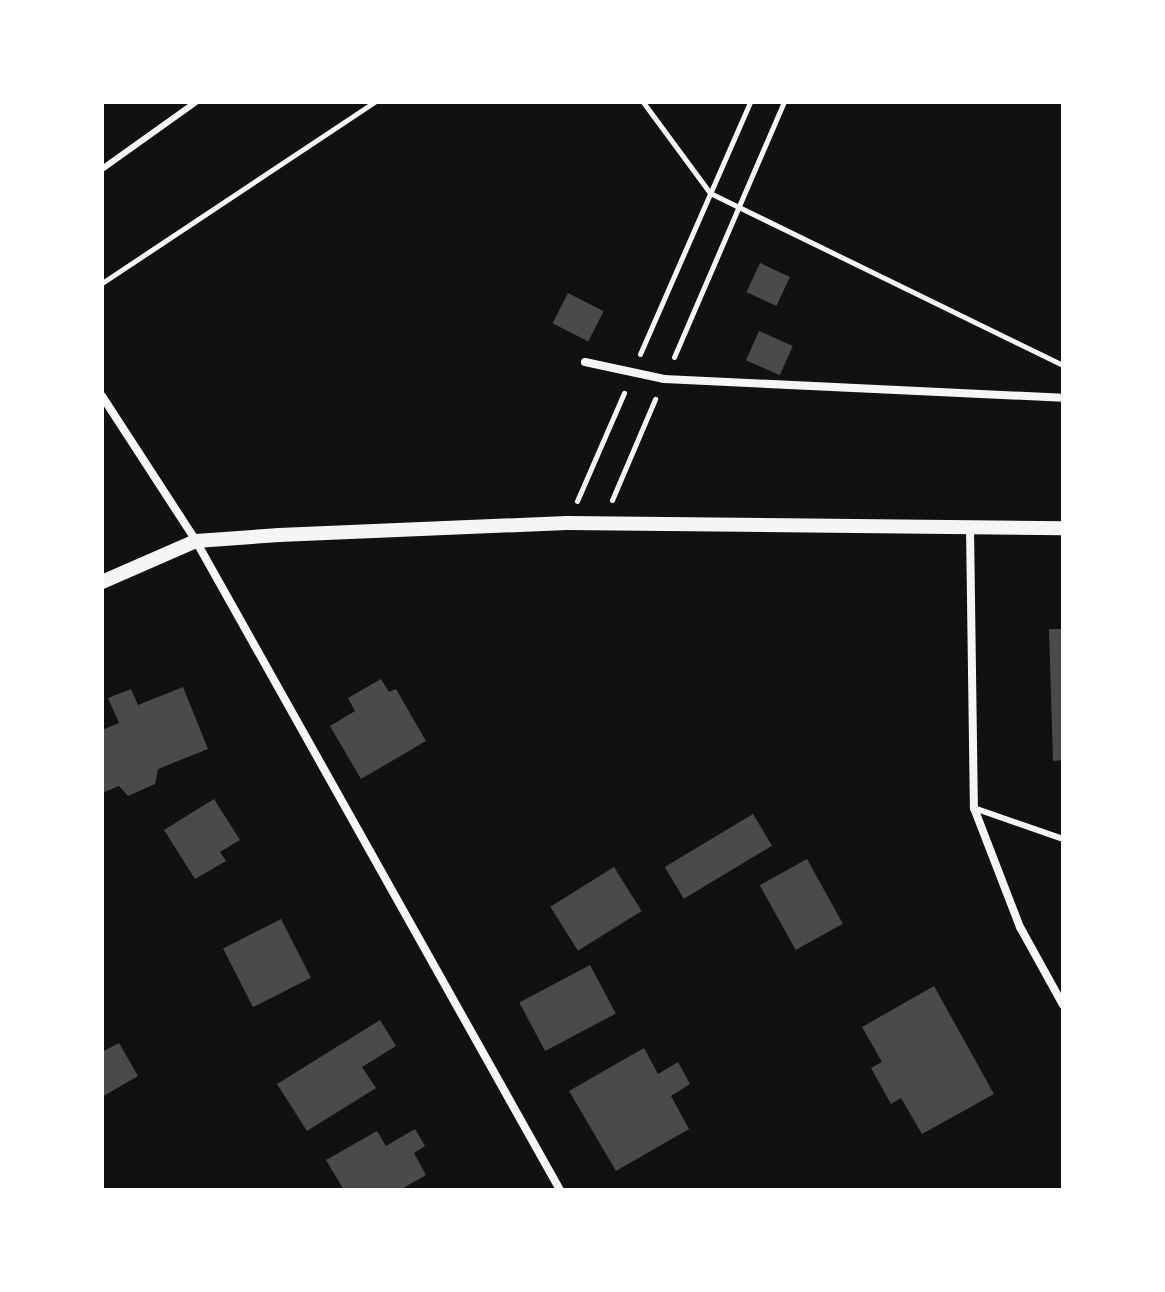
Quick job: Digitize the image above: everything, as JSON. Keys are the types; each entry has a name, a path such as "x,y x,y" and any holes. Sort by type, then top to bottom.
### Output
{"street":[{"path":"585,362 664,379 1063,398"},
{"path":"102,396 196,541 560,1190"},
{"path":"102,582 196,541 567,523 1063,528"},
{"path":"970,528 974,808 1020,927 1063,1005"}],"lane":[{"path":"102,169 196,102"},
{"path":"974,808 1063,839"}],"path":[{"path":"102,283 374,102"},
{"path":"643,102 710,193 1063,365"},
{"path":"636,365 750,102"},
{"path":"602,523 784,102"},
{"path":"567,523 629,380"}],"building":[{"path":"760,263 790,277 776,306 746,292"},
{"path":"568,293 604,311 588,341 553,323"},
{"path":"759,331 793,346 780,375 746,360"},
{"path":"1049,629 1063,629 1063,760 1053,761"},
{"path":"381,679 389,692 396,689 426,741 361,779 330,726 355,711 348,698"},
{"path":"183,687 208,749 158,769 155,784 128,796 119,786 102,793 102,730 119,723 108,698 131,689 138,705"},
{"path":"214,799 240,840 220,852 226,861 195,879 164,830"},
{"path":"753,814 772,846 684,899 665,867"},
{"path":"807,859 843,924 796,950 760,885"},
{"path":"614,867 642,911 578,951 550,907"},
{"path":"281,919 311,978 253,1007 223,949"},
{"path":"590,965 616,1014 545,1051 519,1003"},
{"path":"934,986 994,1094 922,1134 901,1098 891,1104 871,1068 882,1062 862,1027"},
{"path":"380,1020 396,1046 362,1067 376,1088 307,1131 277,1084"},
{"path":"119,1043 138,1076 102,1097 102,1052"},
{"path":"644,1048 658,1074 678,1062 690,1084 671,1096 689,1129 616,1171 569,1091"},
{"path":"415,1129 425,1146 414,1153 426,1175 400,1190 344,1190 326,1160 377,1131 386,1146"}]}
